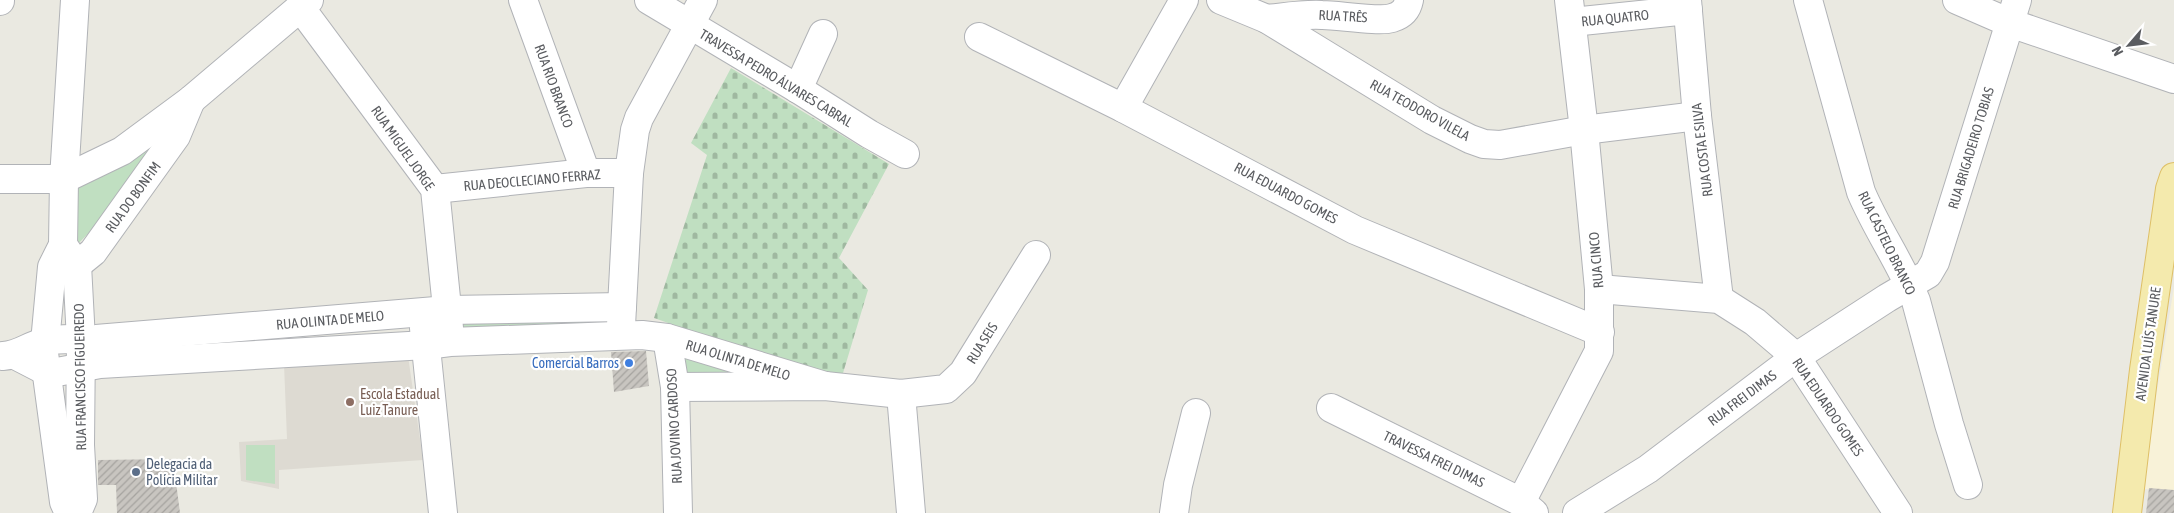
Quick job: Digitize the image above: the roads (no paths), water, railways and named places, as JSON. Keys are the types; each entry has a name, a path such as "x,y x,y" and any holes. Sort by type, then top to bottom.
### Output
{"main road":[{"name":"AVENIDA LUÍS TANURE","path":"2127,513 2144,370 2173,186"}],"street":[{"name":"RUA FRANCISCO FIGUEIREDO","path":"75,0 64,179 64,259 81,340 83,499 77,513"},
{"name":"RUA RIO BRANCO","path":"523,0 586,173"},
{"name":"TRAVESSA PEDRO ÁLVARES CABRAL","path":"649,0 905,154"},
{"path":"621,335 629,173 638,118 703,0"},
{"path":"1123,108 1184,0"},
{"name":"RUA TEODORO VILELA","path":"1221,0 1267,19 1432,120 1470,140 1484,144 1500,144 1584,130 1697,116"},
{"name":"RUA TRÊS","path":"1267,19 1321,14 1390,19 1401,15 1408,7 1410,0"},
{"name":"RUA CASTELO BRANCO","path":"1808,0 1861,192 1869,212 1910,286 1918,308 1949,424 1968,485"},
{"path":"1957,0 2014,12 2174,79"},
{"name":"RUA DO BONFIM","path":"64,179 122,151 191,100 305,4"},
{"name":"RUA MIGUEL JORGE","path":"305,4 435,189 448,310 438,343"},
{"name":"RUA QUATRO","path":"1570,11 1687,5"},
{"name":"RUA COSTA E SILVA","path":"1687,5 1697,116 1719,299"},
{"name":"RUA CINCO","path":"1528,508 1599,351 1599,289 1584,130 1570,11"},
{"name":"RUA BRIGADEIRO TOBIAS","path":"1910,286 1928,274 1935,262 2014,12"},
{"path":"798,89 823,34"},
{"name":"RUA EDUARDO GOMES","path":"979,37 1123,108 1355,230 1600,332"},
{"name":"RUA DO BONFIM","path":"64,259 93,252 176,136 191,100"},
{"path":"122,151 143,184"},
{"name":"RUA DEOCLECIANO FERRAZ","path":"435,189 586,173 629,173"},
{"path":"0,179 64,179"},
{"name":"RUA SEIS","path":"901,394 946,389 955,382 963,373 1036,254"},
{"name":"RUA FRANCISCO FIGUEIREDO","path":"64,259 45,342 46,371 64,502 69,513"},
{"name":"RUA FREI DIMAS","path":"1576,513 1648,469 1796,357 1886,298 1910,286"},
{"name":"RUA EDUARDO GOMES","path":"1599,289 1719,299 1754,322 1796,357 1898,513"},
{"name":"RUA OLINTA DE MELO","path":"7,355 45,342 422,314 448,310 622,307"},
{"path":"422,314 438,343 443,513"},
{"name":"RUA OLINTA DE MELO","path":"7,355 46,371 57,372 110,364 438,343 621,335 667,338 825,386"},
{"name":"RUA JOVINO CARDOSO","path":"667,338 675,387 678,513"},
{"name":"RUA OLINTA DE MELO","path":"675,387 825,386 901,394"},
{"path":"901,394 911,513"},
{"name":"TRAVESSA FREI DIMAS","path":"1331,408 1528,508"},
{"path":"1174,513 1178,485 1196,413"}],"place":[{"name":"Comercial Barros","path":"629,363"},
{"name":"Escola Estadual Luiz Tanure","path":"350,402"},
{"name":"Delegacia da Polícia Militar","path":"136,472"}]}
